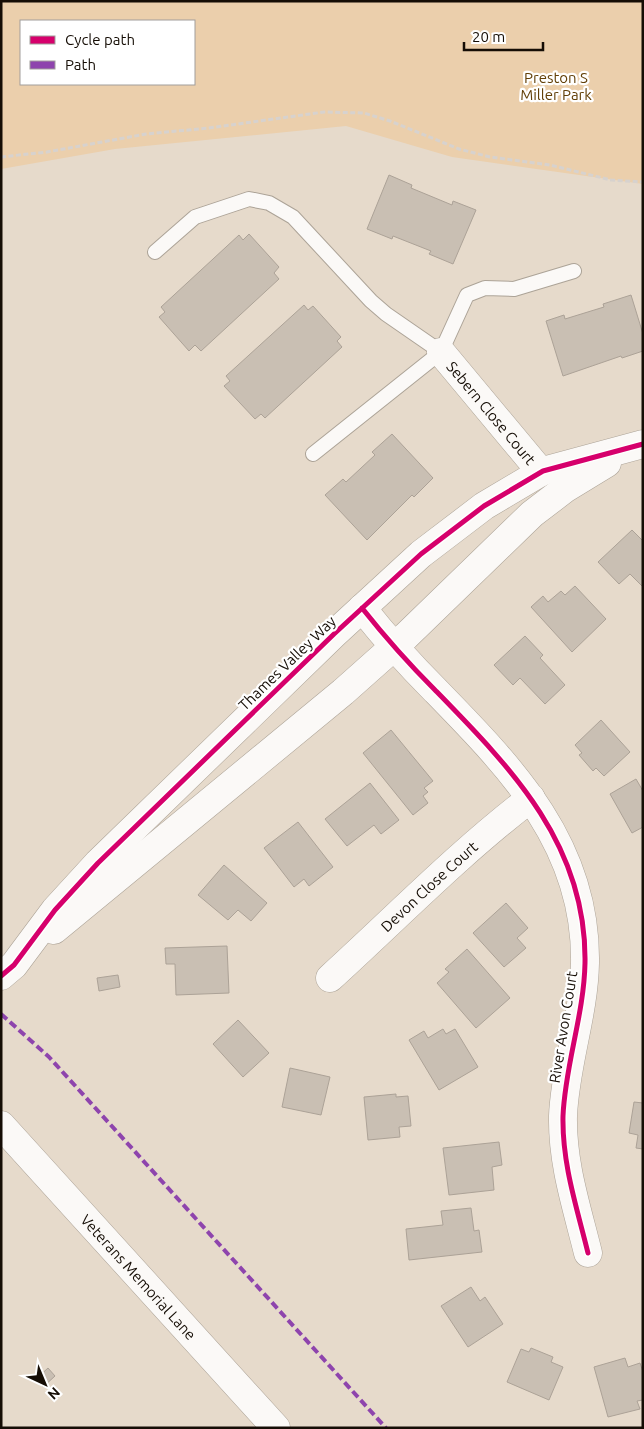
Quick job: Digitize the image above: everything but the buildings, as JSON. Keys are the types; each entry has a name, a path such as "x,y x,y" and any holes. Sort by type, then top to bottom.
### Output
{"street":[{"name":"Sebern Close Court","path":"441,352 541,472"},
{"name":"Thames Valley Way","path":"7,971 72,889 362,608 421,554 484,506 541,472 643,444"},
{"name":"Thames Valley Way","path":"7,971 61,924 343,692 532,514 566,488 602,465 643,444"},
{"name":"River Avon Court","path":"362,608 394,646 493,752 530,798 559,844 570,872 579,901 584,932 585,964 582,996 566,1088 563,1142 566,1165 588,1253"},
{"name":"Devon Close Court","path":"330,978 441,874 530,798"},
{"name":"Veterans Memorial Lane","path":"1,1125 276,1428"}],"lane":[{"path":"154,252 195,216 249,199 269,203 293,217 378,307 441,352"},
{"path":"313,454 441,352 467,295 485,288 514,289 574,271"}],"path":[{"path":"1,157 47,152 146,134 208,128 324,112 364,113 390,121 460,149 490,157 550,165 611,180 643,182"}],"green space":[{"name":"Preston S Miller Park","path":"1,1 643,1 643,184 452,157 346,126 115,149 1,169"}],"marked path":[{"path":"1,1014 49,1057 386,1428"}],"cycle path":[{"path":"1,976 14,965 55,910 98,863 334,634 421,554 484,506 543,471 643,444"},
{"path":"362,608 397,650 491,749 517,780 540,812 559,846 573,882 582,921 585,963 581,1002 564,1097 563,1134 571,1186 588,1253"}]}
